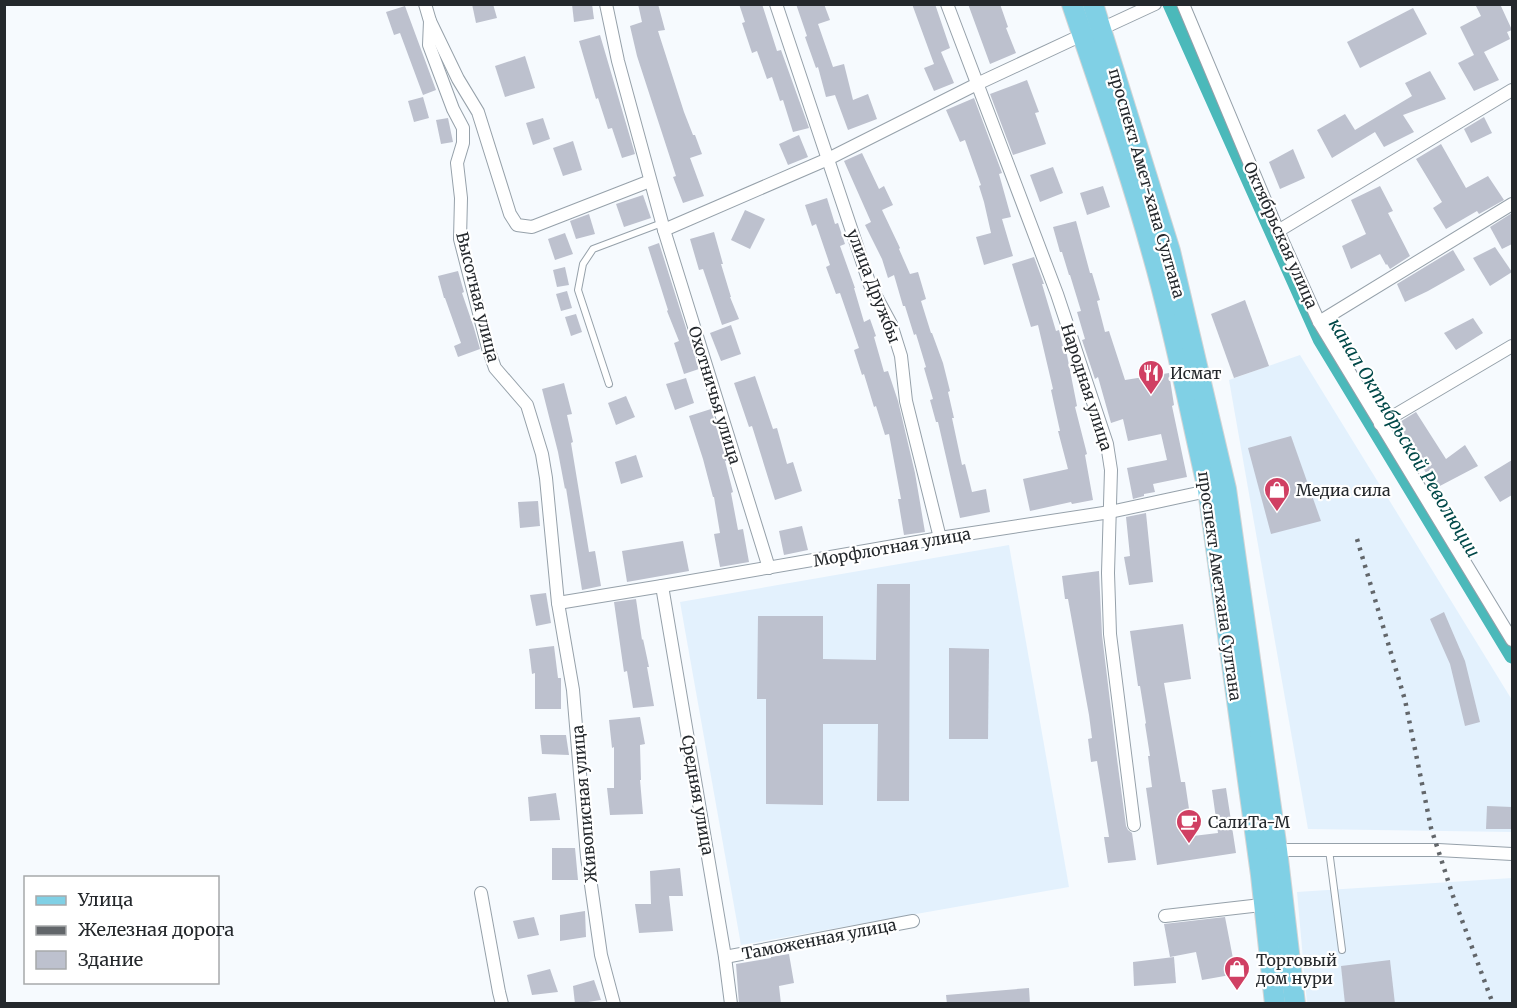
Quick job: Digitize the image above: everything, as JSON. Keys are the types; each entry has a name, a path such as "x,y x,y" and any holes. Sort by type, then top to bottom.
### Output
{"main road":[{"name":"проспект Аметхана Султана","path":"1072,4 1153,255 1180,360 1193,427 1217,490 1275,1004"},
{"name":"проспект Амет-хана Султана","path":"1093,4 1170,251 1217,490 1277,849 1295,1004"}],"street":[{"name":"Высотная улица","path":"425,4 430,21 458,80 477,112 510,214 517,225 532,227 650,181"},
{"name":"Охотничья улица","path":"606,4 618,61 663,227 769,568"},
{"name":"улица Дружбы","path":"777,4 870,285 891,324 901,356 906,401 940,538"},
{"name":"Народная улица","path":"947,4 1057,294 1107,444 1112,470 1108,573 1110,634 1134,825"},
{"path":"663,227 828,159 977,84 1155,4"},
{"name":"Октябрьская улица","path":"1183,4 1278,231 1319,322 1512,640"},
{"name":"Высотная улица","path":"430,21 429,45 453,109 463,128 463,143 457,163 460,238 495,368 527,405 542,454 558,603"},
{"path":"1278,231 1512,90"},
{"path":"1319,322 1512,204"},
{"path":"1380,424 1512,346"},
{"name":"Морфлотная улица","path":"558,603 940,538 1110,512 1217,490"},
{"name":"Средняя улица","path":"662,586 725,957 730,1004"},
{"name":"Живописная улица","path":"558,603 573,690 588,868 601,954 614,1004"},
{"path":"1257,850 1438,849 1512,854"},
{"path":"481,893 502,1004"},
{"path":"1165,916 1283,903"},
{"name":"Таможенная улица","path":"725,957 913,921"}],"lane":[{"path":"609,384 578,290 583,264 593,249 663,227"},
{"path":"1329,849 1342,950"}],"shaded area":[{"path":"1300,355 1512,700 1512,832 1308,829 1229,380"},
{"path":"1009,545 1069,887 741,945 680,602"},
{"path":"1512,878 1512,1003 1307,1003 1297,892"}],"building":[{"path":"472,4 493,4 497,18 476,23"},
{"path":"572,4 592,4 594,19 574,22"},
{"path":"638,4 658,4 665,30 658,31 684,112 702,154 690,158 704,196 683,203 673,177 676,176 637,56 630,26 642,22"},
{"path":"739,4 762,4 777,51 781,50 809,128 793,132 783,100 780,101 772,77 767,79 757,51 752,53 742,23 745,22"},
{"path":"796,4 824,4 830,20 818,24 833,67 844,64 853,100 868,94 877,119 848,130 835,95 826,97"},
{"path":"912,4 935,4 950,48 941,52 954,83 934,91 924,68 934,64"},
{"path":"968,4 1000,4 1016,53 990,64"},
{"path":"1475,4 1500,4 1512,30 1507,32 1510,39 1484,52 1499,80 1474,91 1458,63 1474,55 1460,27 1481,16"},
{"path":"405,6 436,90 423,95 400,33 394,35 386,12"},
{"path":"1413,8 1427,34 1360,68 1347,42"},
{"path":"600,35 635,154 622,158 612,128 608,129 598,98 596,99 579,41"},
{"path":"525,56 535,88 505,97 495,66"},
{"path":"1430,71 1446,99 1403,115 1414,132 1384,147 1375,132 1332,158 1317,130 1345,114 1355,130 1412,96 1405,83"},
{"path":"1027,80 1039,112 1035,113 1046,144 1013,155 990,94"},
{"path":"423,97 429,118 414,122 408,101"},
{"path":"974,98 1002,173 999,174 1011,217 1002,219 1013,256 984,265 976,237 991,233 979,186 981,185 965,140 960,142 946,110"},
{"path":"1484,117 1492,133 1471,143 1464,129"},
{"path":"448,118 453,142 441,144 436,120"},
{"path":"543,118 550,139 533,145 526,123"},
{"path":"799,135 808,157 788,165 779,144"},
{"path":"573,141 582,170 563,176 553,148"},
{"path":"1441,144 1466,188 1488,176 1504,200 1479,214 1477,211 1446,229 1433,208 1442,202 1416,159"},
{"path":"1293,149 1305,178 1280,189 1269,162"},
{"path":"862,153 879,189 884,186 893,205 882,210 910,274 918,272 926,299 921,301 943,363 950,391 948,392 954,418 952,418 962,465 965,464 972,492 986,489 990,512 960,518 938,422 936,422 930,400 933,399 924,368 926,367 916,334 914,335 905,306 903,306 894,275 888,278 882,259 865,225 871,222 844,161"},
{"path":"1053,167 1063,193 1040,202 1030,175"},
{"path":"1103,186 1110,207 1087,215 1080,193"},
{"path":"1380,186 1393,211 1388,213 1410,256 1390,269 1380,254 1351,269 1342,246 1366,234 1351,200"},
{"path":"643,195 651,218 624,227 616,204"},
{"path":"827,198 835,224 838,223 845,244 840,246 864,322 870,319 884,372 888,371 898,401 915,473 925,532 904,535 898,499 901,499 889,434 885,435 864,374 862,375 854,350 859,348 840,293 836,294 826,267 830,265 816,224 812,226 805,205"},
{"path":"745,210 765,219 750,249 731,240"},
{"path":"1512,213 1512,244 1502,249 1490,227"},
{"path":"589,214 595,234 576,239 570,221"},
{"path":"1076,221 1100,300 1097,301 1105,332 1109,331 1125,380 1169,373 1174,405 1172,406 1187,477 1153,484 1155,492 1133,499 1127,468 1167,460 1161,434 1128,441 1123,419 1111,423 1098,377 1095,379 1082,340 1085,339 1077,312 1081,311 1053,227"},
{"path":"714,232 730,297 739,319 722,325 703,269 699,270 690,239"},
{"path":"565,233 573,254 555,260 548,239"},
{"path":"659,243 699,369 684,374 674,343 679,341 667,311 648,247"},
{"path":"1495,247 1512,272 1490,286 1473,258"},
{"path":"1453,250 1465,270 1405,302 1397,284"},
{"path":"1034,257 1044,284 1042,284 1056,331 1059,330 1063,346 1065,345 1077,406 1075,407 1087,454 1085,455 1093,500 1072,504 1071,502 1030,511 1023,479 1068,469 1058,431 1060,431 1051,390 1053,389 1038,325 1031,327 1012,264"},
{"path":"565,267 569,285 557,287 553,270"},
{"path":"458,271 464,292 462,293 480,349 458,357 454,346 461,343 438,276"},
{"path":"567,291 572,308 561,311 556,294"},
{"path":"1245,300 1269,366 1234,378 1211,314"},
{"path":"576,314 582,332 571,336 565,317"},
{"path":"1473,318 1483,333 1456,350 1444,333"},
{"path":"731,325 741,354 721,361 710,333"},
{"path":"755,376 773,429 777,428 787,464 793,462 802,491 775,500 752,426 749,427 734,383"},
{"path":"686,378 694,403 675,410 666,384"},
{"path":"564,383 572,414 567,415 589,552 595,551 601,586 582,590 566,488 542,389"},
{"path":"626,396 635,417 616,425 608,403"},
{"path":"711,409 727,461 725,461 733,492 731,493 738,530 743,529 749,562 720,567 714,534 720,533 714,497 689,416"},
{"path":"1416,412 1446,459 1465,445 1478,466 1436,488 1395,425"},
{"path":"1291,436 1321,521 1271,534 1248,448"},
{"path":"636,455 643,477 621,484 615,462"},
{"path":"1512,460 1512,495 1500,502 1484,477"},
{"path":"538,501 540,526 520,528 518,502"},
{"path":"1146,513 1153,582 1129,585 1124,557 1130,556 1126,517"},
{"path":"802,526 808,550 784,555 779,531"},
{"path":"683,541 689,571 627,582 622,551"},
{"path":"1099,571 1102,635 1117,759 1126,826 1132,833 1136,860 1108,863 1104,837 1109,837 1097,761 1091,762 1088,739 1092,738 1089,715 1062,576"},
{"path":"877,584 910,584 909,801 877,801 878,724 823,724 823,805 766,804 766,699 757,699 758,616 823,616 823,659 876,660"},
{"path":"546,593 551,623 536,626 530,595"},
{"path":"636,599 654,706 633,708 627,671 624,672 614,602"},
{"path":"1444,612 1465,661 1480,722 1465,726 1450,664 1430,619"},
{"path":"1183,624 1191,679 1164,683 1181,782 1185,782 1193,836 1218,833 1212,790 1226,788 1236,853 1157,865 1146,788 1152,787 1148,756 1150,756 1130,631"},
{"path":"554,646 558,678 561,678 561,709 535,709 535,673 532,674 529,649"},
{"path":"949,648 989,649 988,739 949,739"},
{"path":"640,717 645,744 640,745 643,814 610,815 607,788 614,788 614,747 612,748 609,720"},
{"path":"540,735 566,735 569,755 542,754"},
{"path":"556,793 560,820 530,821 528,797"},
{"path":"1487,806 1512,807 1512,829 1486,829"},
{"path":"552,848 575,848 578,880 552,880"},
{"path":"680,868 683,896 669,896 673,931 639,933 635,904 651,904 650,871"},
{"path":"585,911 586,937 560,941 560,915"},
{"path":"534,917 539,935 518,939 513,921"},
{"path":"1225,917 1236,974 1202,980 1196,952 1170,957 1164,924"},
{"path":"789,954 794,983 779,986 781,1004 739,1004 736,964"},
{"path":"1174,957 1176,983 1134,986 1133,962"},
{"path":"1390,960 1395,1004 1345,1004 1341,966"},
{"path":"550,969 558,992 532,995 527,975"},
{"path":"594,980 601,1000 575,1004 573,986"},
{"path":"1029,988 1030,1004 947,1004 946,995"}],"waterway":[{"name":"канал Октябрьской Революции","path":"1170,4 1320,339 1512,656"}],"railway":[{"path":"1357,539 1405,700 1431,828 1453,896 1493,1004"}],"place":[{"name":"Исмат","path":"1151,396"},
{"name":"Медиа сила","path":"1277,513"},
{"name":"СалиТа-М","path":"1189,845"},
{"name":"Торговый дом нури","path":"1237,992"}]}
